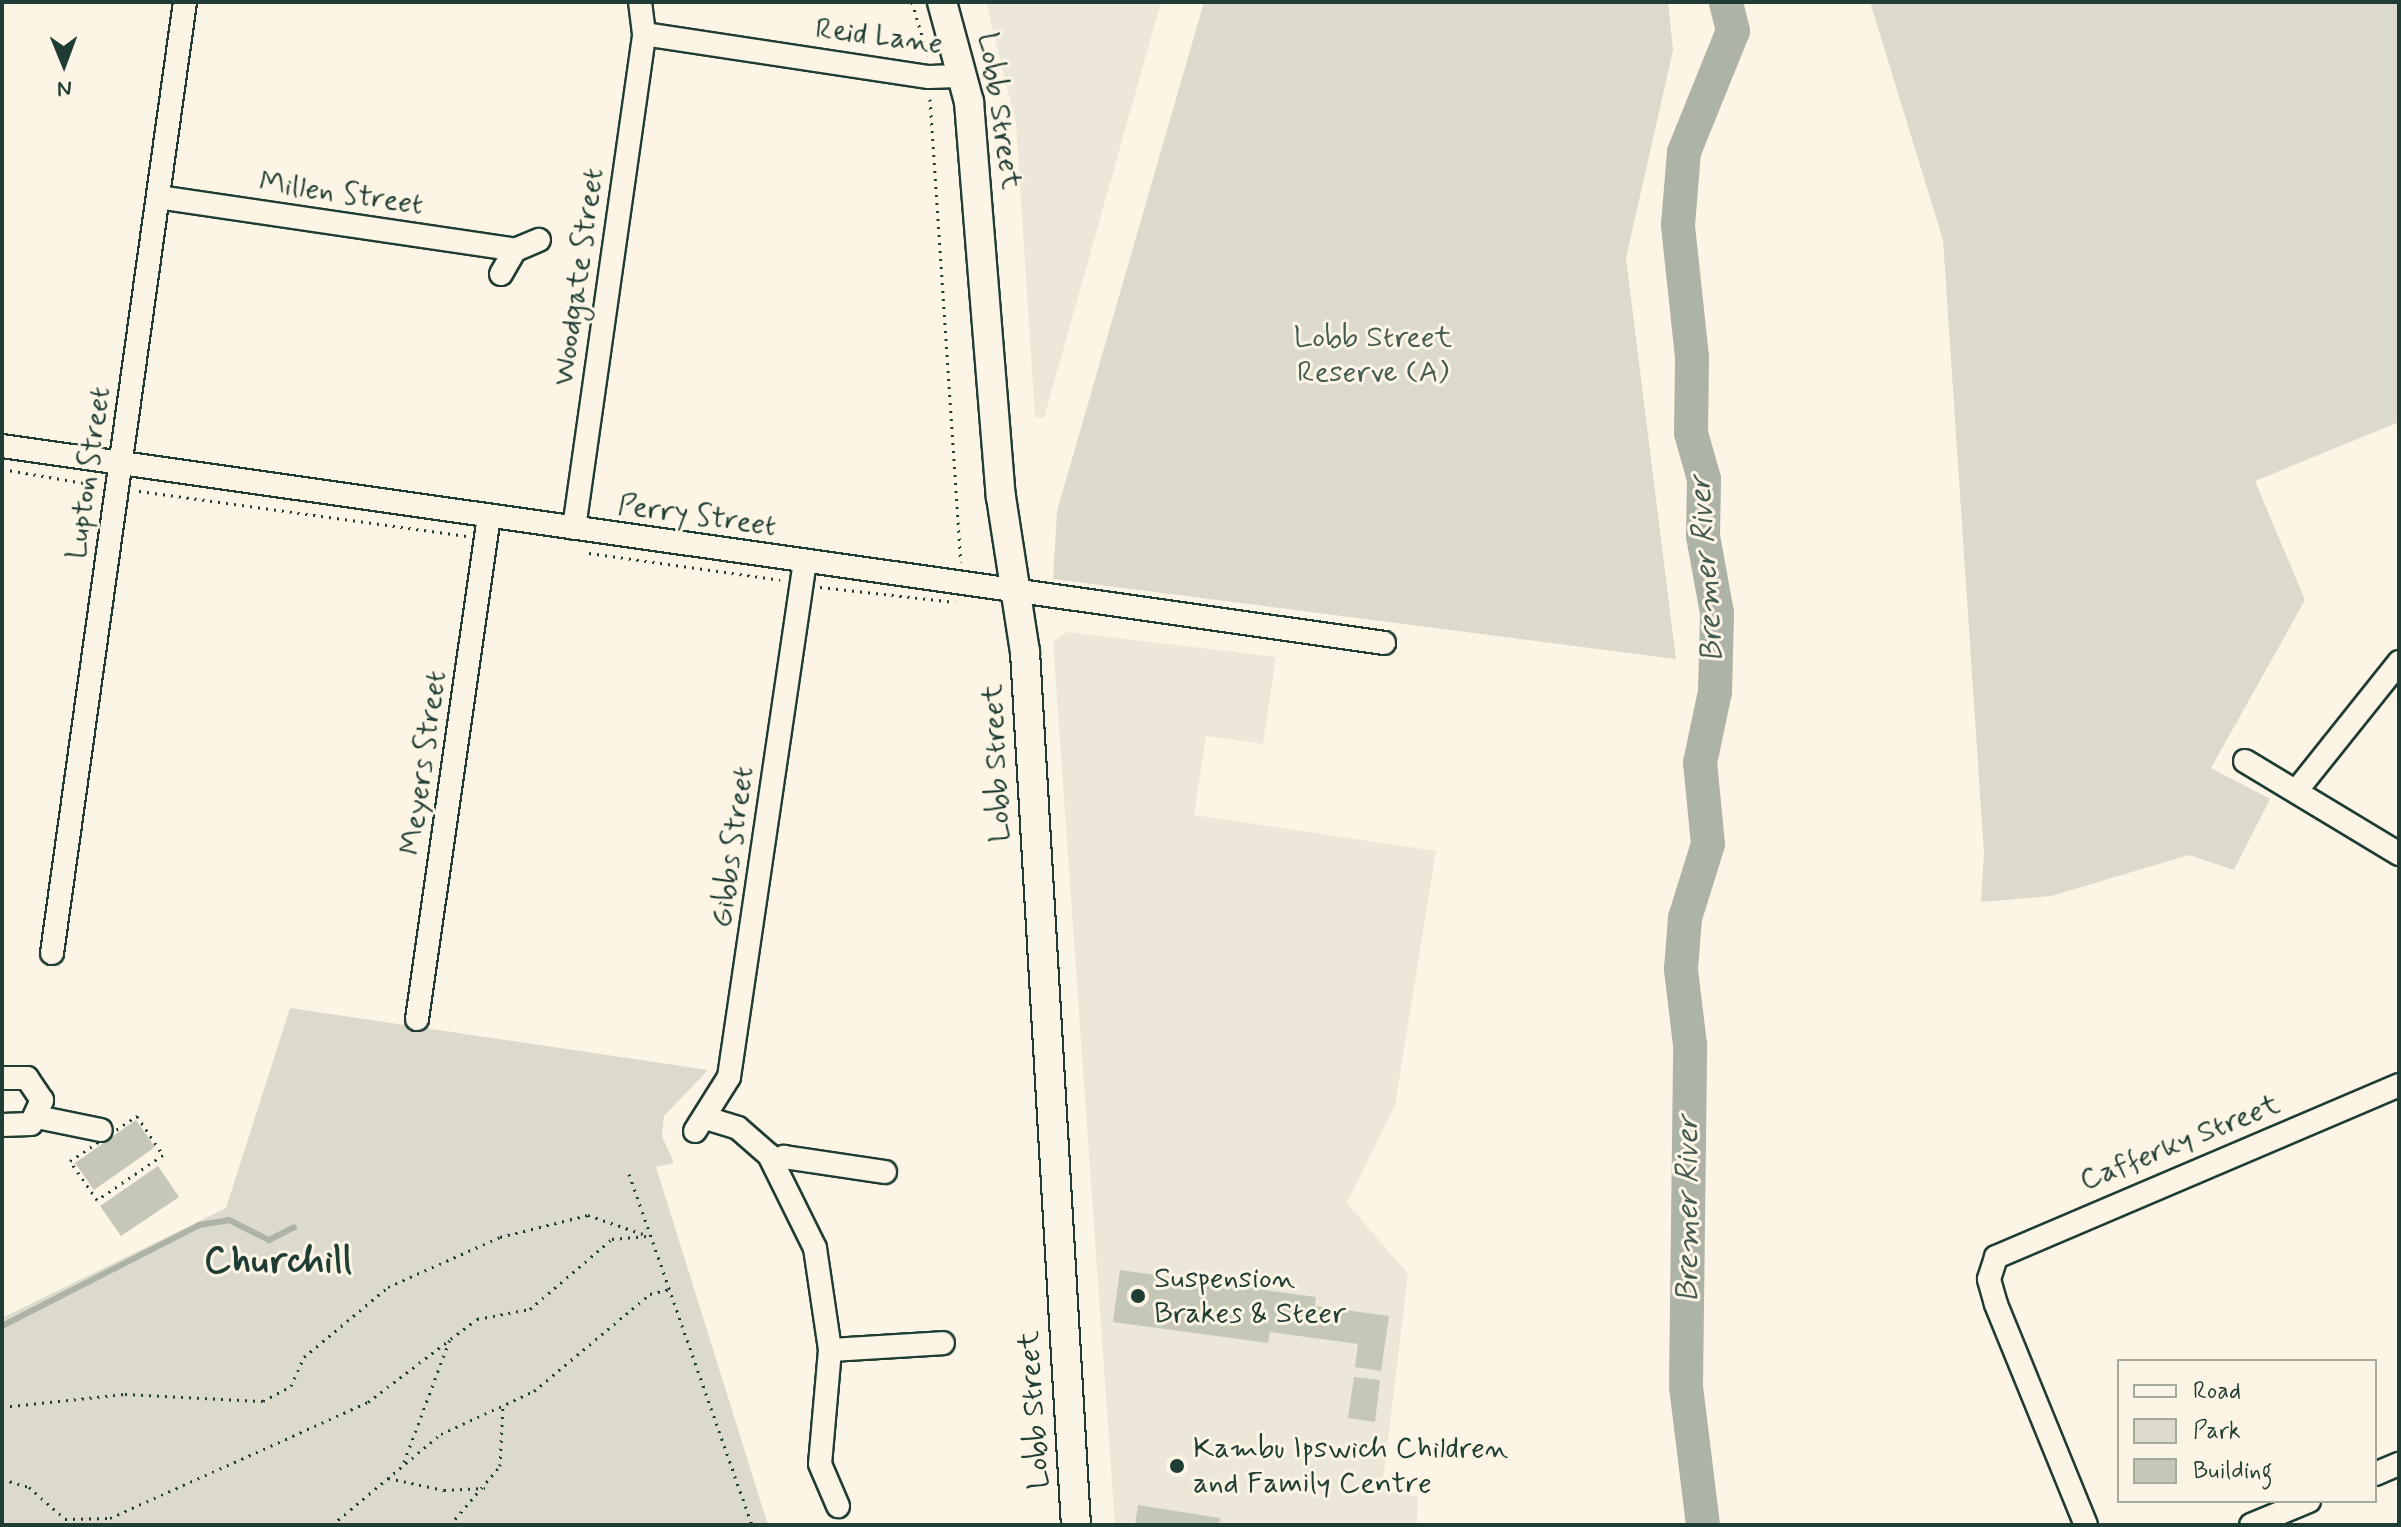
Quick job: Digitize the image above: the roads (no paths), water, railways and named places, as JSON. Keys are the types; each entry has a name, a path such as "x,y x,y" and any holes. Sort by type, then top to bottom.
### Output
{"main road":[{"name":"Lobb Street","path":"942,2 964,76 1012,590 1025,652 1076,1525"}],"street":[{"name":"Lupton Street","path":"52,953 185,2"},
{"name":"Woodgate Street","path":"574,528 644,34 640,2"},
{"name":"Reid Lane","path":"644,34 929,77 964,76"},
{"name":"Millen Street","path":"158,197 515,250"},
{"path":"501,274 515,250 539,240"},
{"name":"Perry Street","path":"2,446 1384,643"},
{"name":"Meyers Street","path":"417,1019 489,516"},
{"name":"Gibbs Street","path":"773,1161 738,1128 702,1125 729,1077 805,561"},
{"path":"2297,790 2399,662"},
{"path":"2245,761 2399,854"},
{"path":"2,1078 35,1083 42,1100 37,1117 22,1128 2,1126"},
{"name":"Cafferky Street","path":"2086,1525 1996,1304 1991,1266 2025,1239 2399,1085"},
{"path":"37,1117 101,1130"},
{"path":"838,1506 819,1454 830,1350 815,1248 773,1161 788,1157 885,1172"},
{"path":"830,1350 943,1343"},
{"path":"2377,1473 2399,1464"},
{"path":"2251,1525 2304,1503"}],"waterway":[{"name":"Bremer River","path":"1703,1525 1686,1387 1690,1045 1681,969 1685,918 1708,844 1700,763 1715,692 1717,613 1703,536 1704,479 1691,433 1692,357 1678,225 1684,152 1733,31 1726,2"},
{"path":"2,1326 199,1225 229,1220 269,1240 294,1227"}],"place":[{"name":"Suspension Brakes & Steer","path":"1138,1296"},
{"name":"Kambu Ipswich Children and Family Centre","path":"1177,1466"}],"district":[{"name":"Churchill","path":"278,1262"}],"park label":[{"name":"Lobb Street Reserve (A)","path":"1373,355"}]}
